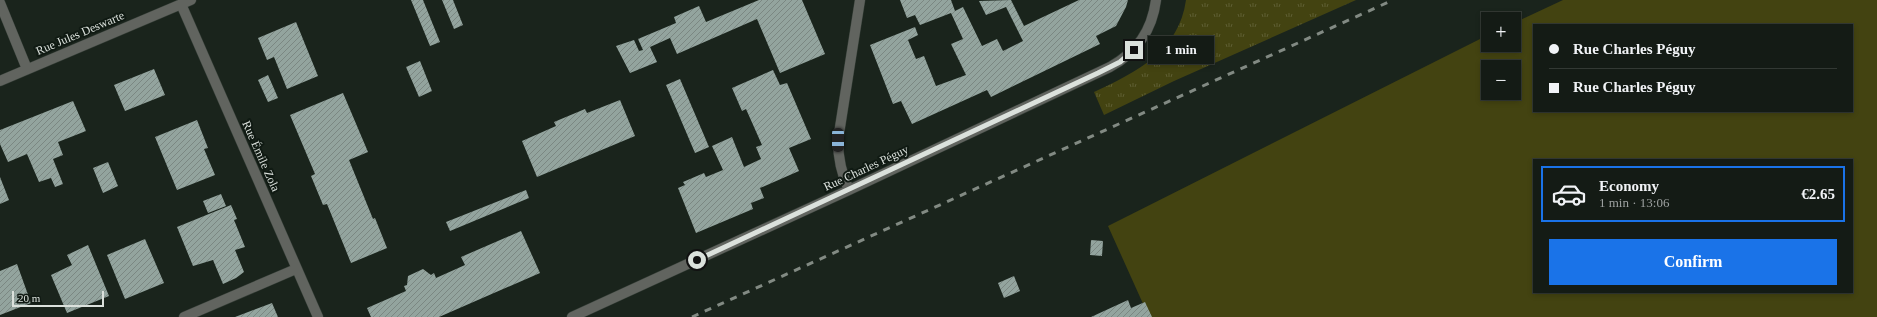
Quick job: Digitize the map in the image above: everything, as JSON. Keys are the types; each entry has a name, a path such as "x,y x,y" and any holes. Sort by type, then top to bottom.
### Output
{"street":[{"name":"Rue Jules Deswarte","path":"0,81 191,0"},
{"path":"849,190 838,158 838,140 860,0"},
{"name":"Rue Charles Péguy","path":"572,317 849,190 1120,62 1140,43 1153,19 1156,0"},
{"path":"0,3 28,69"},
{"name":"Rue Émile Zola","path":"181,4 318,317"},
{"path":"184,317 296,268"}],"green space":[{"path":"1186,0 1356,0 1174,81 1104,115 1094,92 1126,76 1154,58 1175,33 1182,18"},
{"path":"1563,0 1877,0 1877,317 1149,317 1108,226 1481,39 1481,52 1521,52 1521,20"}],"building":[{"path":"411,0 423,0 440,42 430,46"},
{"path":"442,0 453,0 463,25 454,29"},
{"path":"759,0 802,0 825,54 780,73 757,19 677,54 670,38 650,47 657,62 630,73 616,46 634,40 639,51 643,50 638,39 676,23 674,17 699,6 706,22"},
{"path":"900,0 951,0 955,11 963,7 982,46 997,39 1003,51 1023,41 1006,7 986,15 979,1 1011,0 1024,26 1079,0 1128,0 1116,26 1096,36 1100,44 991,97 987,90 912,124 901,101 893,104 870,45 915,27 918,35 908,40 916,59 924,56 936,86 966,75 951,44 963,39 951,13 920,25 915,15 907,18"},
{"path":"296,22 318,76 287,89 274,57 267,60 258,38"},
{"path":"420,61 432,91 419,97 406,67"},
{"path":"154,69 165,95 125,111 114,85"},
{"path":"773,70 780,85 787,83 811,139 789,148 799,171 760,188 764,198 751,203 753,209 696,233 678,188 685,185 683,182 704,173 706,177 723,170 712,146 732,137 744,167 761,159 756,147 762,145 746,109 742,111 732,88"},
{"path":"268,75 278,98 268,102 258,80"},
{"path":"680,79 709,147 695,153 666,85"},
{"path":"343,93 368,152 349,160 373,219 375,218 387,248 351,263 327,204 323,205 311,176 315,174 290,115"},
{"path":"620,100 635,136 537,177 522,141 556,126 554,122 585,109 587,113"},
{"path":"73,101 86,131 58,142 63,155 53,159 63,184 55,187 51,178 39,182 27,154 8,162 0,144 0,130"},
{"path":"197,120 208,148 204,149 215,175 177,190 155,137"},
{"path":"108,162 118,186 103,193 93,168"},
{"path":"0,177 9,200 0,204"},
{"path":"526,190 529,198 450,231 446,222"},
{"path":"221,194 226,206 208,213 203,201"},
{"path":"231,205 237,219 234,220 245,247 235,250 244,272 236,278 223,284 213,260 193,266 177,227"},
{"path":"521,231 540,273 439,317 371,317 367,308 406,291 404,286 407,285 408,276 423,269 431,275 434,273 436,278 465,265 461,257"},
{"path":"145,239 164,283 125,299 107,255"},
{"path":"1091,240 1103,241 1102,256 1090,255"},
{"path":"88,245 109,296 67,313 51,275 72,265 67,255"},
{"path":"17,264 31,303 0,315 0,271"},
{"path":"1014,276 1020,291 1004,298 998,283"},
{"path":"1128,300 1131,308 1145,302 1152,317 1091,317"},
{"path":"272,303 278,317 235,317"}],"railway":[{"path":"692,317 1393,0"}],"route":[{"path":"697,260 1098,73 1120,62 1134,50"}]}
